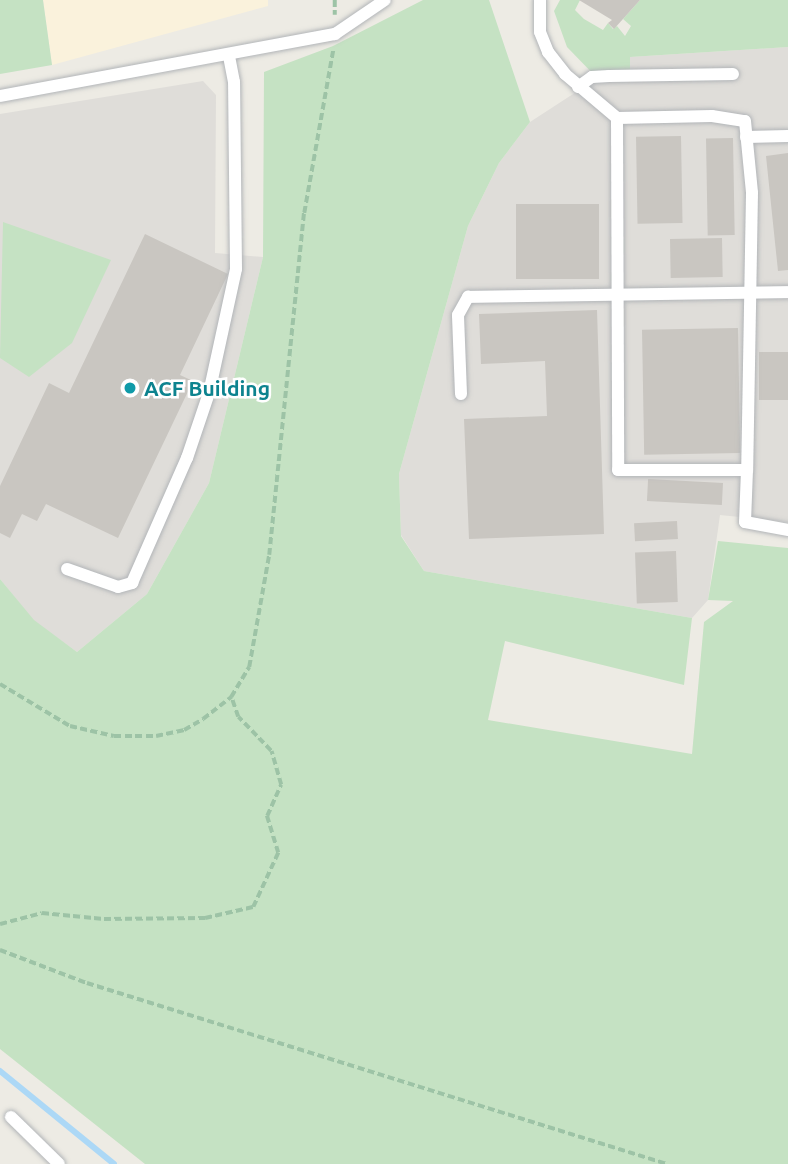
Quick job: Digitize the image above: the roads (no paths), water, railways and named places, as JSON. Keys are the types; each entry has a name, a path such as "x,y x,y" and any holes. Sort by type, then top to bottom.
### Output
{"lane":[{"path":"0,96 229,57 335,34 385,0"},
{"path":"540,0 540,32 548,52 578,86 617,118 712,116 745,121 751,193 745,522 788,530"},
{"path":"67,569 118,587 132,583 187,458 209,393 236,269 234,82 229,57"},
{"path":"578,86 592,77 733,74"},
{"path":"617,118 618,470 747,470"},
{"path":"746,137 788,136"},
{"path":"461,394 458,315 468,297 748,295 788,292"},
{"path":"11,1117 59,1164"}],"waterway":[{"path":"0,1071 114,1164"}],"place":[{"name":"ACF Building","path":"130,388"}]}
